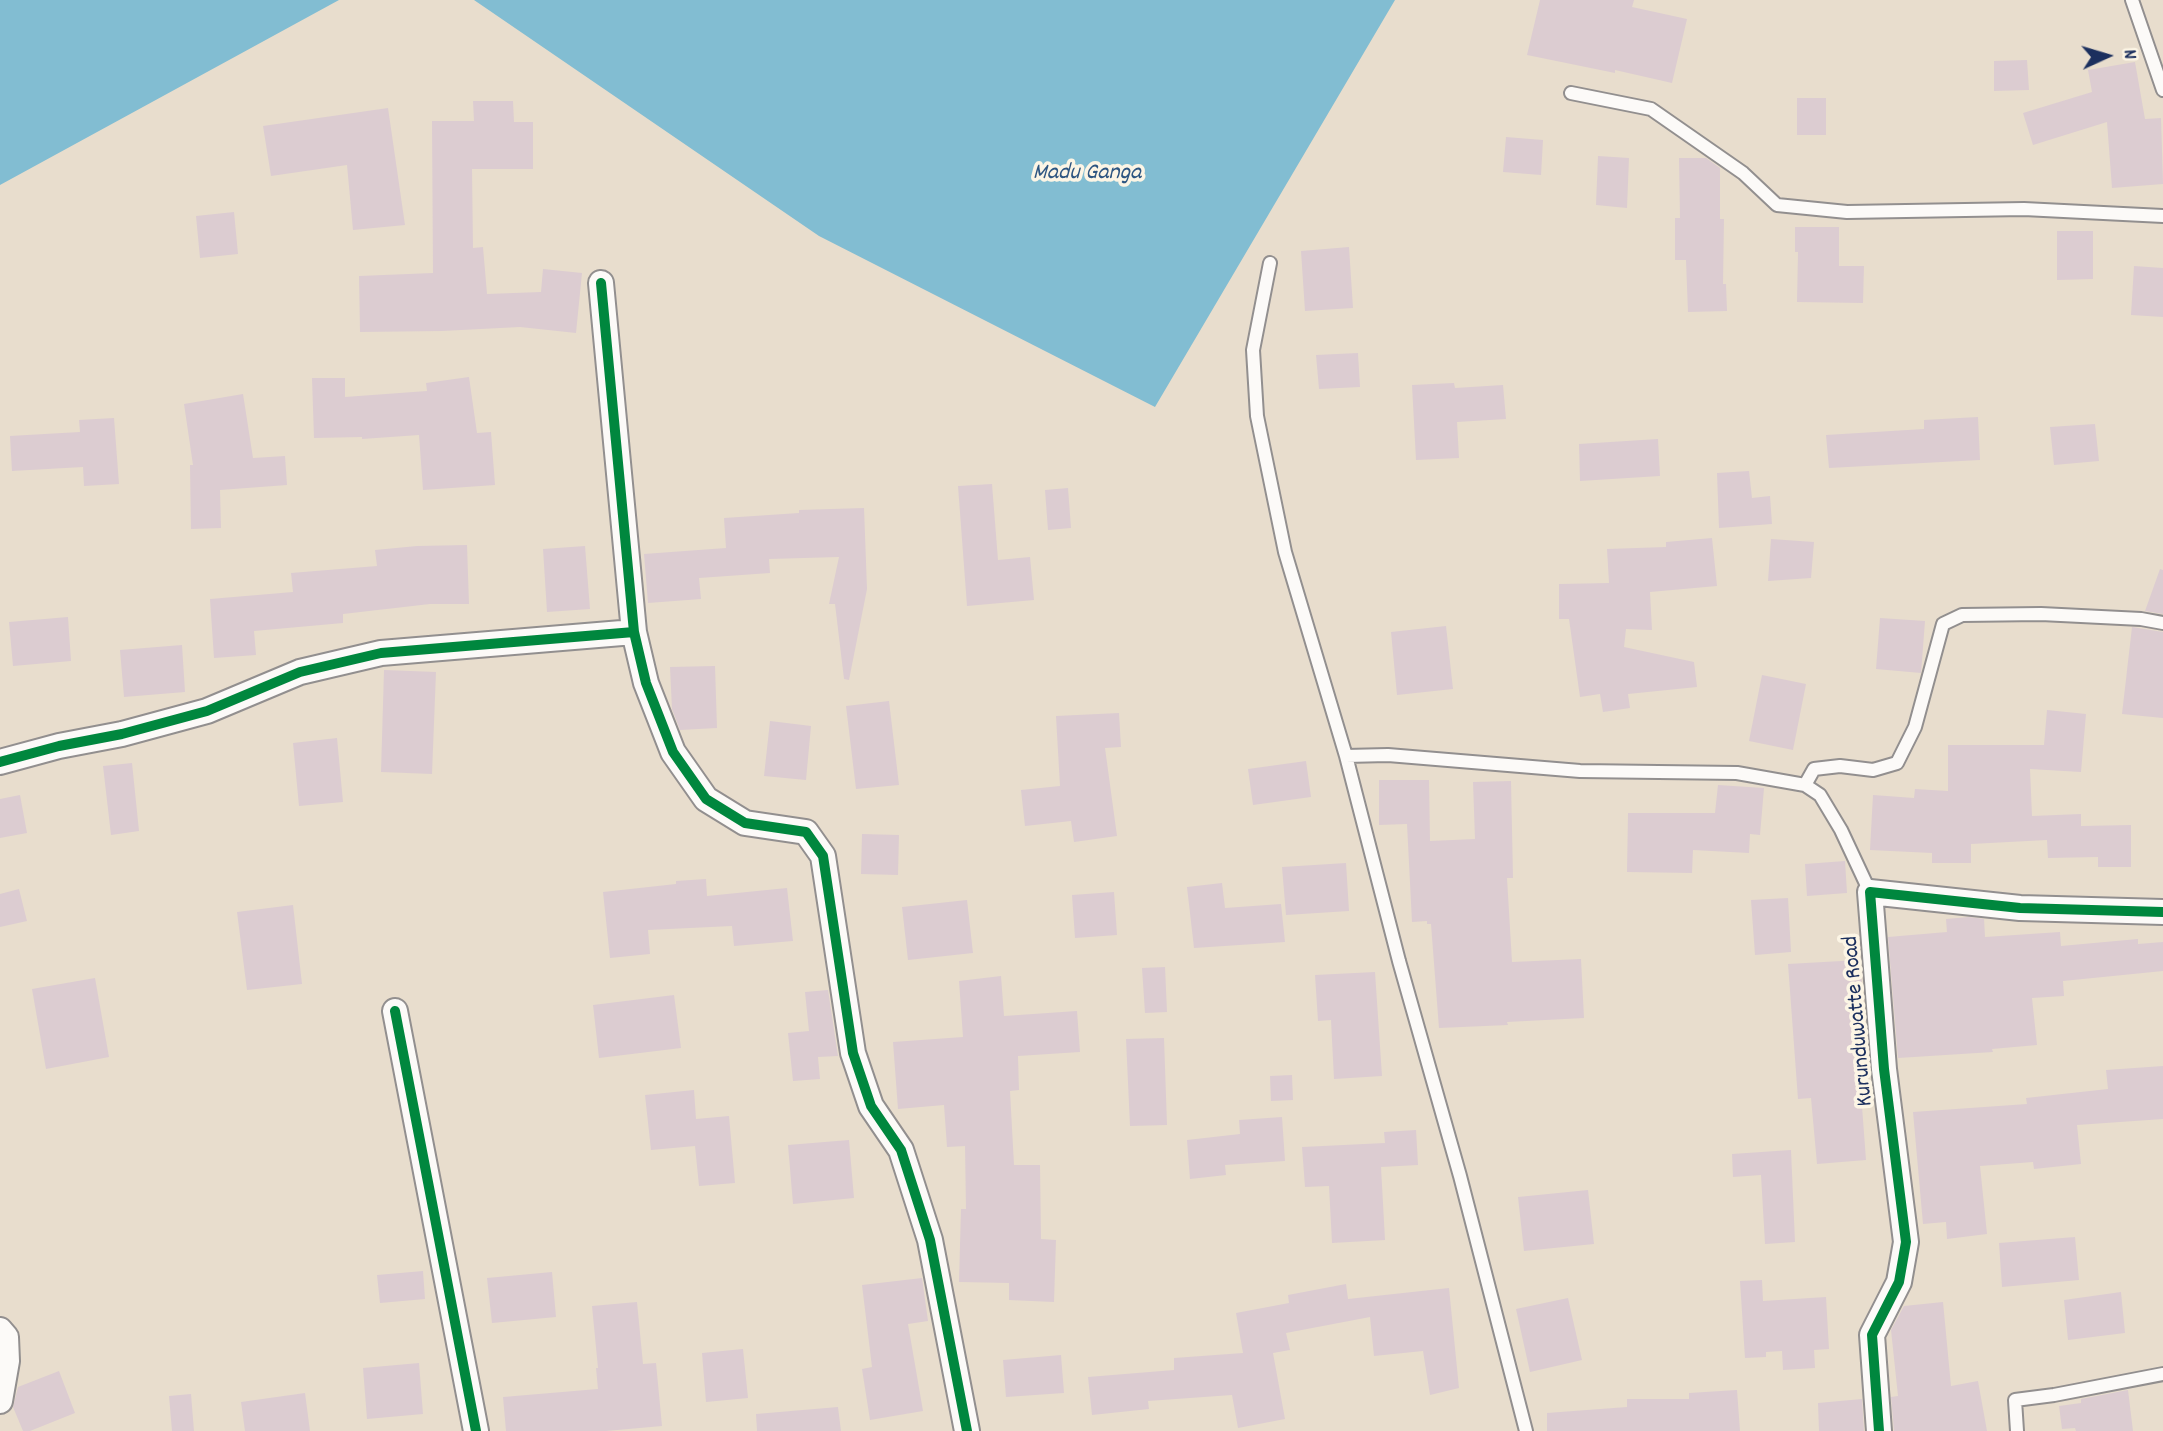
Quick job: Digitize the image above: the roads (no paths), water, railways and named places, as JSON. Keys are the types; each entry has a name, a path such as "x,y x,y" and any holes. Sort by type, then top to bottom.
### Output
{"street":[{"path":"601,283 634,632 646,683 673,752 706,799 745,823 806,832 823,856 853,1053 871,1106 901,1150 930,1240 967,1431"},
{"path":"0,762 207,711 300,672 381,653 634,632"},
{"path":"1870,892 2020,908 2163,912"},
{"name":"Kurunduwatte Road","path":"1870,892 1884,1069 1906,1242 1899,1282 1872,1335 1879,1431"},
{"path":"395,1011 476,1431"},
{"path":"0,1330 6,1337 7,1361 0,1401"}],"lane":[{"path":"2132,0 2163,90"},
{"path":"1571,93 1651,110 1743,173 1777,205 1847,212 2024,209 2163,216"},
{"path":"1270,263 1253,350 1256,416 1285,552 1346,756 1526,1431"},
{"path":"1805,785 1814,769 1840,766 1873,770 1896,763 1915,727 1943,624 1962,615 2040,614 2141,619 2163,623"},
{"path":"1346,756 1388,755 1580,771 1737,773 1805,785 1820,795 1842,830 1870,892"},
{"path":"2017,1431 2015,1400 2163,1374"}],"water":[{"path":"0,0 339,0 0,185"},
{"name":"Madu Ganga","path":"474,0 1395,0 1155,407 819,236"}]}
